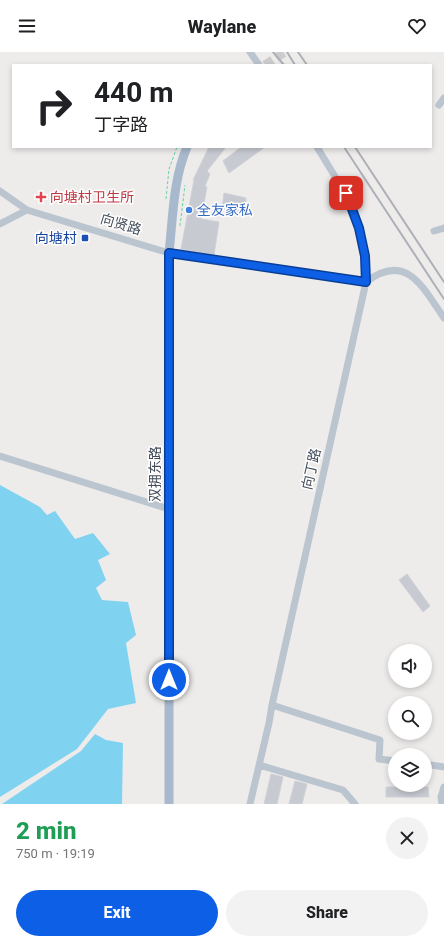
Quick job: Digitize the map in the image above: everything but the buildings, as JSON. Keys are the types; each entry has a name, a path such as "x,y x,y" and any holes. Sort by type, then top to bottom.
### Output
{"main road":[{"name":"双拥东路","path":"169,804 169,253 175,191 180,164 187,148"}],"street":[{"path":"250,52 258,64"},
{"path":"439,105 444,98"},
{"name":"向丁路","path":"250,804 366,282 365,256 359,228 346,193 318,148"},
{"name":"向贤路","path":"0,192 27,210 169,253 366,282"},
{"path":"0,224 27,210"},
{"path":"434,231 444,228"},
{"path":"366,282 376,275 394,270 401,271 412,276 444,318"},
{"path":"0,456 169,509"},
{"path":"272,704 380,740 379,759 388,760"},
{"path":"258,765 343,790 355,804"},
{"path":"432,765 444,767"},
{"path":"442,804 440,797 444,787"}],"path":[{"path":"177,232 180,224 185,185"}],"water":[{"path":"0,485 40,507 47,515 55,511 75,539 93,533 110,554 98,560 106,580 96,588 102,600 128,602 136,635 126,643 136,703 108,709 77,749 0,797"},
{"path":"95,734 106,740 123,743 122,804 2,804 81,751"}],"tunnel":[{"path":"267,64 285,52"}],"railway":[{"path":"273,52 283,64"},
{"path":"287,52 294,64"},
{"path":"298,52 306,64"},
{"path":"345,148 444,299"},
{"path":"356,148 444,282"}],"place":[{"name":"向塘村卫生所","path":"41,197"},
{"name":"全友家私","path":"189,210"},
{"name":"向塘村","path":"85,238"}],"route":[{"path":"169,680 169,253 366,282 365,256 359,228 346,193"}]}
